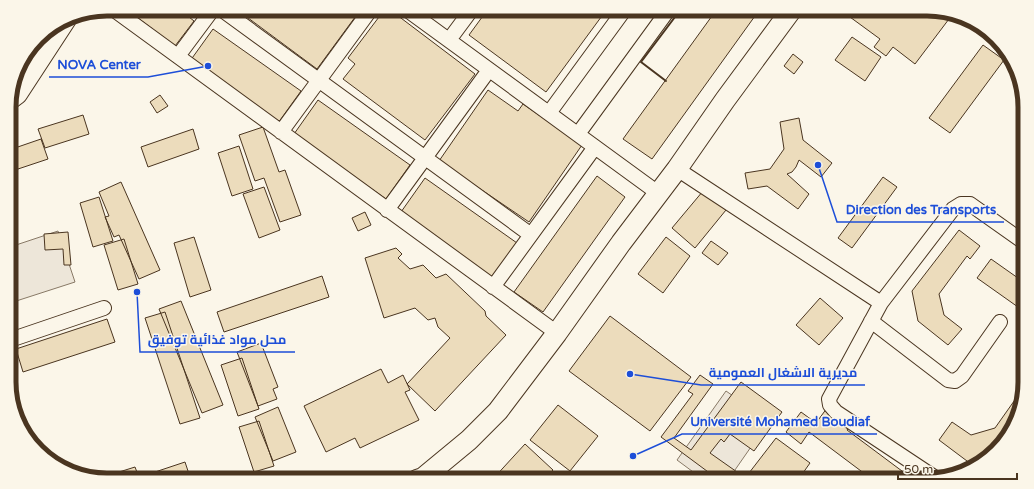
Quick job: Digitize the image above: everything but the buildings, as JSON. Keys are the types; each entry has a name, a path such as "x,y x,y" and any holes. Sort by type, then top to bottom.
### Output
{"main road":[{"path":"429,473 469,440 498,411 677,169 724,100 787,16"},
{"path":"17,94 59,30"}],"street":[{"path":"123,16 557,333"},
{"path":"178,56 208,16"},
{"path":"231,16 531,236"},
{"path":"281,132 366,16"},
{"path":"416,16 658,193"},
{"path":"449,40 467,16"},
{"path":"549,114 620,16"},
{"path":"578,134 664,16"},
{"path":"388,210 489,70"},
{"path":"493,287 595,147"},
{"path":"677,169 881,303"},
{"path":"929,473 836,412 830,405 829,399 881,303 953,209 961,204 970,204 1018,238"},
{"path":"16,338 104,308"},
{"path":"871,321 948,380 955,382 962,376 1000,322"}],"shaded area":[{"path":"58,231 75,282 16,301 16,245"},
{"path":"726,391 769,421 733,473 695,473 677,460"}],"wall":[{"path":"666,81 641,62 676,16"}],"place":[{"name":"NOVA Center","path":"208,66"},
{"name":"Direction des Transports","path":"818,165"},
{"name":"محل مواد غذائية توفيق","path":"137,292"},
{"name":"مديرية الاشغال العمومية","path":"630,374"},
{"name":"Université Mohamed Boudiaf","path":"633,456"}]}
